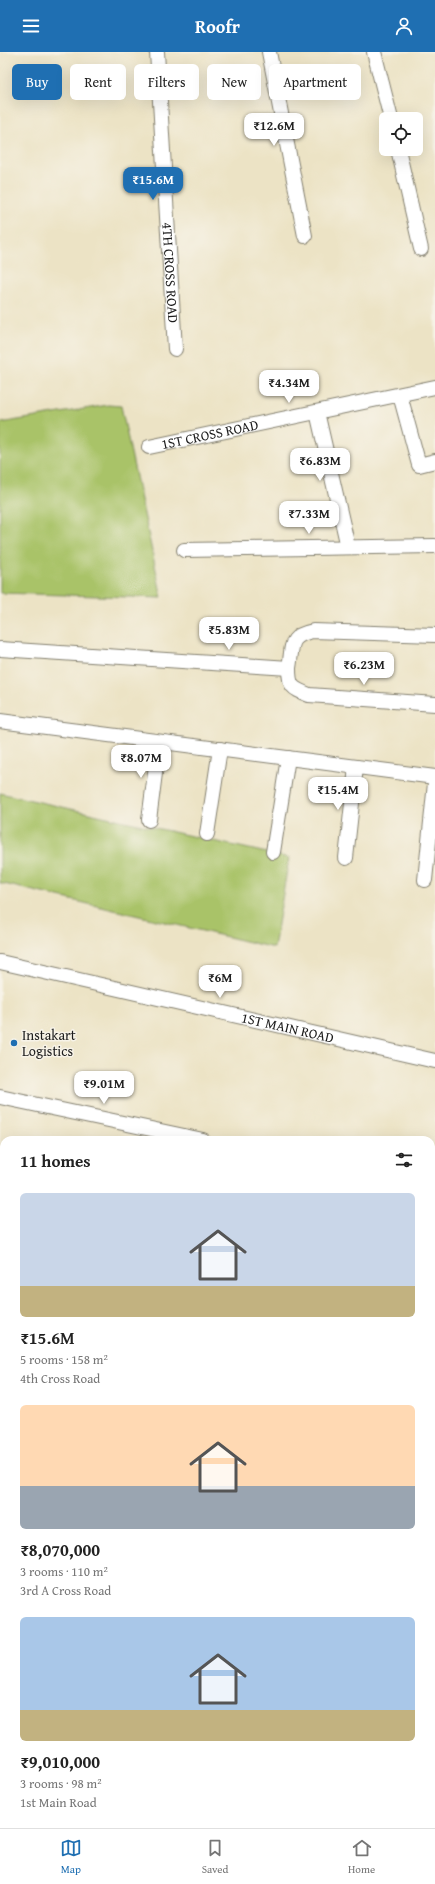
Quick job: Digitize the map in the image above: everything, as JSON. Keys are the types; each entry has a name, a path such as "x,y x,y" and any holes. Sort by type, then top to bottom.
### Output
{"street":[{"name":"4TH CROSS ROAD","path":"157,52 175,349"},
{"path":"269,52 305,236"},
{"path":"374,52 389,112"},
{"path":"400,156 421,249"},
{"name":"1ST CROSS ROAD","path":"149,447 435,388"},
{"path":"400,395 420,465 435,461"},
{"path":"317,412 348,547"},
{"path":"184,550 435,546"},
{"path":"435,635 313,631 299,634 293,641 289,668 289,681 294,689 308,695 435,704"},
{"path":"0,649 289,668"},
{"path":"0,721 435,777"},
{"path":"149,820 159,742"},
{"path":"207,834 220,750"},
{"path":"273,852 288,758"},
{"path":"346,858 356,767"},
{"path":"425,880 435,783"},
{"name":"1ST MAIN ROAD","path":"0,962 435,1061"},
{"path":"0,1097 184,1136"}],"green space":[{"path":"108,405 121,406 162,598 0,593 0,423"},
{"path":"0,793 289,858 274,948 0,883"}],"place":[{"name":"Instakart Logistics","path":"14,1043"}]}
